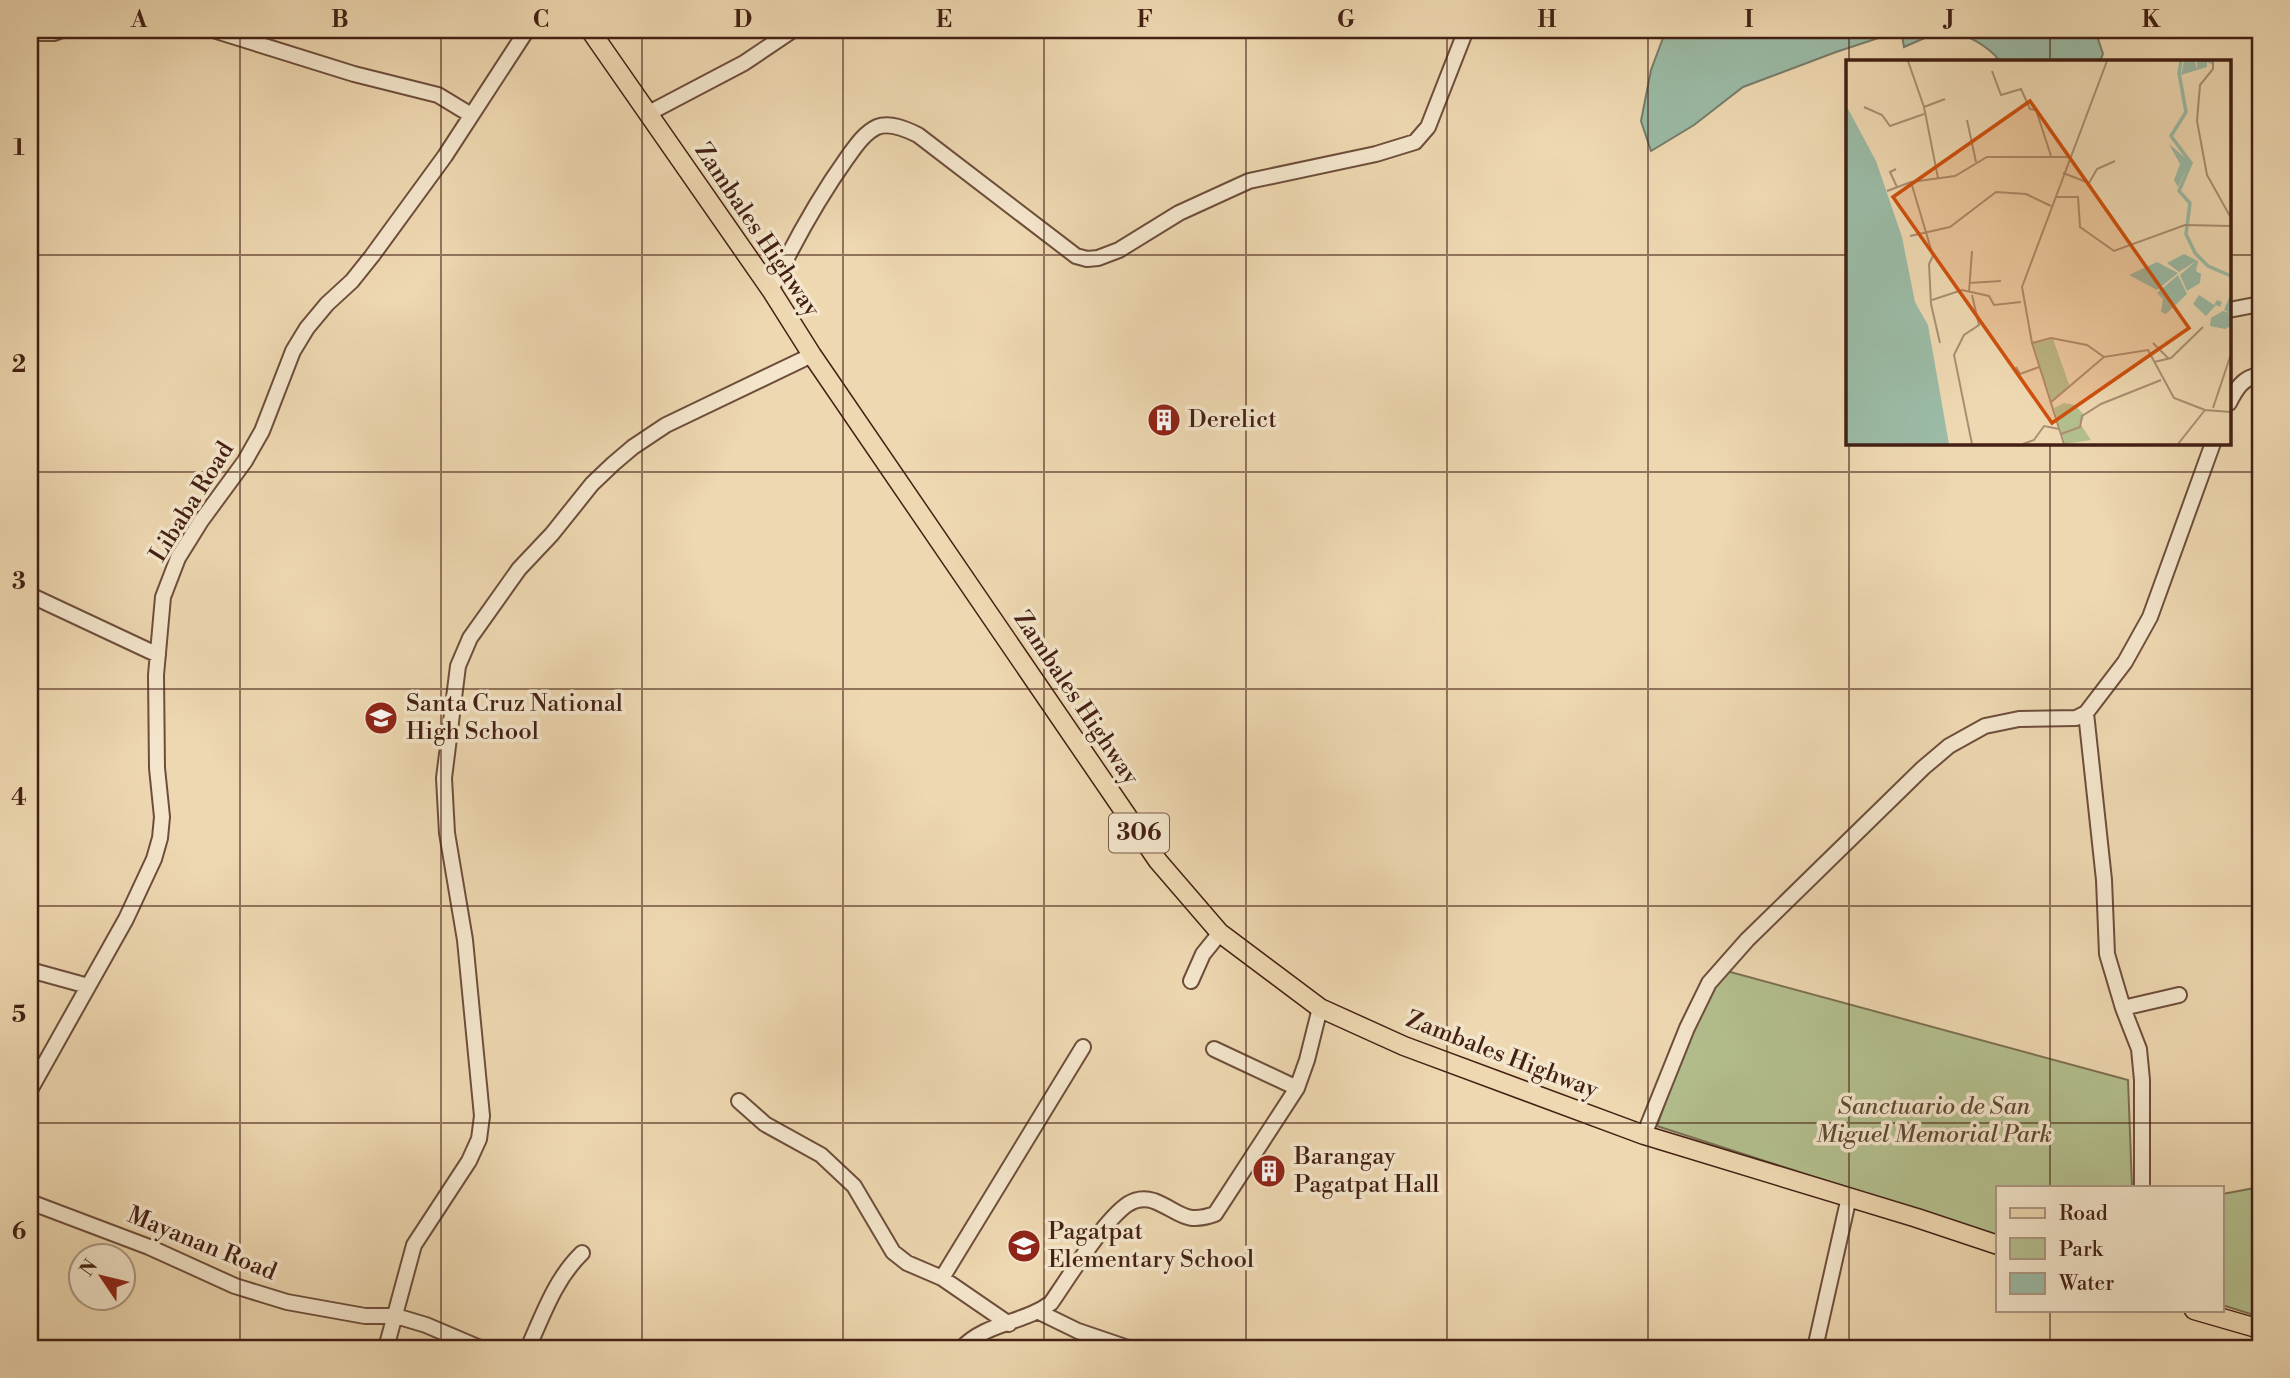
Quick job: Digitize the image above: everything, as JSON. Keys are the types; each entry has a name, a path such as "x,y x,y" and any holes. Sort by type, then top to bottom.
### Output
{"main road":[{"name":"Zambales Highway","path":"590,30 771,290 812,355 1153,854 1220,933 1320,1008 1404,1046 1644,1135 1996,1244"},
{"path":"2201,1312 2260,1329"}],"street":[{"path":"30,33 54,33 62,30"},
{"path":"213,30 354,74 438,95 471,115"},
{"name":"Libaba Road","path":"30,1090 126,919 155,859 162,817 158,768 158,655 163,597 178,558 201,521 245,461 262,430 293,351 307,328 372,256 445,156 527,30"},
{"path":"647,114 744,63 793,30"},
{"path":"771,290 823,191 859,142 879,126 905,128 918,135 1076,256 1098,258 1119,250 1179,213 1249,181 1376,154 1415,142 1428,127 1466,30"},
{"path":"2230,310 2260,304"},
{"path":"386,1348 414,1245 469,1161 479,1139 482,1116 465,940 447,833 444,778 458,666 470,638 519,569 552,534 592,484 633,447 666,425 812,355"},
{"path":"2230,401 2243,381 2252,376 2260,376"},
{"path":"1644,1135 1687,1028 1709,983 1747,940 1923,768 1950,746 1984,726 2019,719 2076,718 2086,713 2125,662 2150,617 2213,444"},
{"path":"30,595 158,655"},
{"path":"2086,713 2104,880 2108,954 2123,1007 2139,1049 2142,1080 2141,1186"},
{"path":"1191,981 1203,954 1220,933"},
{"path":"30,970 88,986"},
{"path":"2123,1007 2179,995"},
{"path":"962,1348 984,1332 1038,1312 1051,1303 1101,1234 1129,1204 1141,1199 1153,1201 1190,1219 1214,1214 1297,1088 1320,1008"},
{"path":"942,1278 1083,1047"},
{"path":"1214,1049 1297,1088"},
{"path":"739,1101 765,1124 821,1155 854,1186 893,1252 907,1263 942,1278 1009,1324"},
{"path":"1815,1348 1849,1197"},
{"name":"Mayanan Road","path":"30,1202 149,1247 235,1286 274,1298 365,1316 396,1316 426,1325 480,1348"},
{"path":"528,1348 554,1290 569,1265 582,1253"},
{"path":"1038,1312 1078,1331 1128,1348"}],"green space":[{"name":"Sanctuario de San Miguel Memorial Park","path":"1723,970 2128,1080 2132,1186 1996,1186 1996,1235 1657,1126 1690,1033"},
{"path":"2260,1187 2260,1317 2224,1306 2224,1194"}],"water":[{"path":"1666,30 1886,30 1888,35 1743,87 1694,125 1651,151 1641,121 1651,70"},
{"path":"1901,30 1943,30 1904,47"},
{"path":"1951,30 2095,30 2103,54 2100,60 1999,60 1990,50"}],"place":[{"name":"Derelict","path":"1164,420"},
{"name":"Santa Cruz National High School","path":"381,718"},
{"name":"Barangay Pagatpat Hall","path":"1269,1171"},
{"name":"Pagatpat Elementary School","path":"1024,1246"}]}
